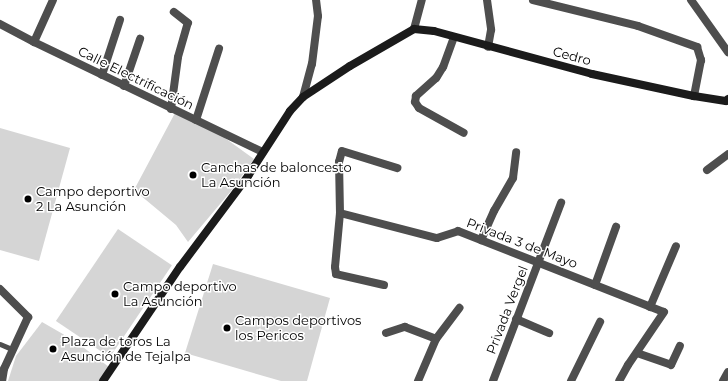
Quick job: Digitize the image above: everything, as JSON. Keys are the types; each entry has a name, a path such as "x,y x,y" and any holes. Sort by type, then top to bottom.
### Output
{"street":[{"path":"34,42 53,0"},
{"path":"303,97 312,64 318,16 316,0"},
{"path":"103,381 180,267 248,176 262,152 290,111 303,97 350,66 414,28 422,0"},
{"path":"487,0 491,30 488,47"},
{"path":"533,0 638,26 697,47 701,60 694,96"},
{"path":"691,0 728,52"},
{"path":"171,109 180,50 188,23 174,12"},
{"path":"102,75 120,20"},
{"name":"Calle Electrificación","path":"0,24 171,109 262,152"},
{"name":"Cedro","path":"414,28 434,31 488,47 592,74 694,96 727,100"},
{"path":"454,37 444,67 436,78 416,96 415,102 419,108 464,133"},
{"path":"124,86 140,39"},
{"path":"196,120 219,49"},
{"path":"384,286 336,274 335,267 340,213 339,162 342,151 397,168"},
{"path":"481,240 494,211 513,178 516,152"},
{"path":"707,170 728,154"},
{"name":"Privada Vergel","path":"492,381 560,203"},
{"name":"Privada 3 de Mayo","path":"340,213 437,238 458,231 664,312 637,353"},
{"path":"595,285 616,227"},
{"path":"650,307 676,246"},
{"path":"0,289 28,316 2,368 2,381"},
{"path":"418,381 436,339 459,308"},
{"path":"516,319 549,333"},
{"path":"571,381 600,322"},
{"path":"386,333 405,327 436,339"},
{"path":"619,381 637,353 671,365 680,346"},
{"path":"723,381 728,372"}],"lane":[{"path":"0,344 12,349"}],"shaded area":[{"name":"Canchas de baloncesto La Asunción","path":"175,113 218,133 254,159 231,191 188,242 176,225 134,190"},
{"name":"Campo deportivo 2 La Asunción","path":"0,128 70,148 39,261 0,250"},
{"name":"Campo deportivo La Asunción","path":"118,229 172,265 110,357 56,321"},
{"path":"213,264 330,298 307,381 281,381 185,353"},
{"name":"Plaza de toros La Asunción de Tejalpa","path":"42,322 75,341 109,367 99,381 8,381 16,356"}],"place":[{"name":"Canchas de baloncesto La Asunción","path":"193,175"},
{"name":"Campo deportivo 2 La Asunción","path":"28,199"},
{"name":"Campo deportivo La Asunción","path":"115,294"},
{"name":"Campos deportivos los Pericos","path":"227,328"},
{"name":"Plaza de toros La Asunción de Tejalpa","path":"53,349"}]}
